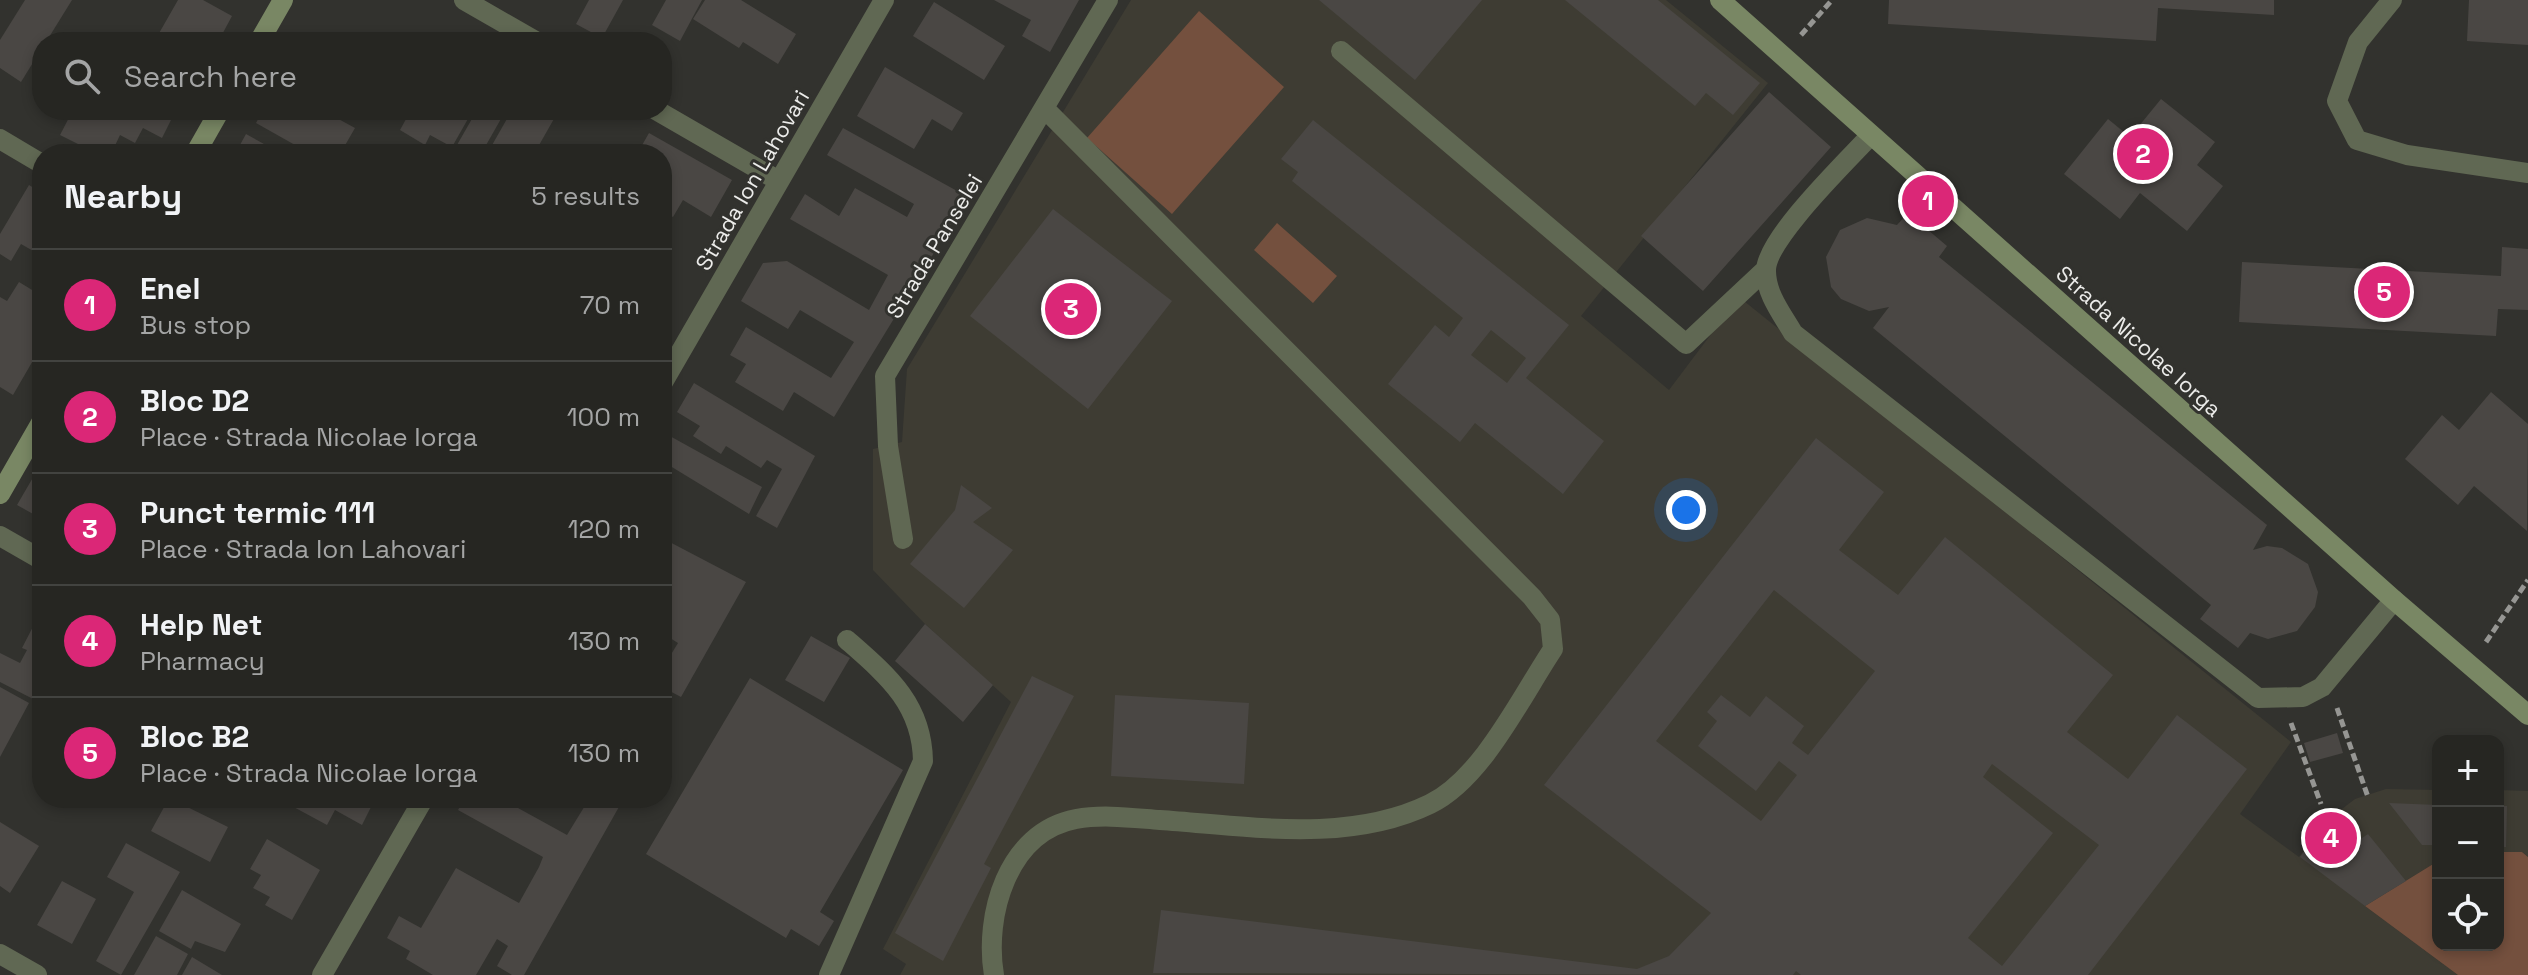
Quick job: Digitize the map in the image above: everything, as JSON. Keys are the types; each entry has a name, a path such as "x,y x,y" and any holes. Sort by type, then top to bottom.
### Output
{"street":[{"path":"265,32 283,0"},
{"path":"464,0 520,32"},
{"name":"Strada Ion Lahovari","path":"672,367 884,0"},
{"name":"Strada Panselei","path":"903,539 888,446 885,376 1108,0"},
{"name":"Strada Nicolae Iorga","path":"1720,0 2394,600 2528,715"},
{"path":"2392,0 2358,42 2337,101 2357,140 2407,155 2528,173"},
{"path":"1341,51 1686,344 1765,270 1773,245 1871,135"},
{"path":"994,975 989,949 994,907 1009,871 1037,838 1073,819 1110,817 1331,829 1383,820 1429,804 1456,788 1482,757 1553,649 1550,620 1532,597 1044,108"},
{"path":"672,119 779,181"},
{"path":"201,144 214,120"},
{"path":"0,139 32,158"},
{"path":"1765,270 1773,300 1793,333 2258,698 2282,700 2303,697 2327,681 2394,600"},
{"path":"0,494 32,438"},
{"path":"0,536 32,554"},
{"path":"829,975 923,761 922,733 913,710 874,663 847,640"},
{"path":"322,975 418,808"},
{"path":"0,954 37,975"}],"path":[{"path":"1782,56 1832,0"},
{"path":"2470,666 2528,580"},
{"path":"2327,681 2368,797"},
{"path":"2282,700 2321,804"}],"shaded area":[{"path":"1131,0 1666,0 1768,83 1581,316 1669,390 1739,297 2291,742 2240,814 2299,857 2326,821 2355,799 2386,789 2432,790 2432,865 2365,906 2458,975 900,975 906,964 883,949 1011,702 925,624 873,570 873,449 902,442 907,369"},
{"path":"1199,11 1284,87 1172,214 1087,138"},
{"path":"1277,223 1337,276 1313,303 1254,250"},
{"path":"2504,790 2528,791 2528,857 2522,852 2504,852"},
{"path":"2504,852 2522,852 2528,857 2528,975 2458,975 2365,906 2432,865 2432,951 2504,951"}],"building":[{"path":"25,0 72,0 52,32 32,32 32,64 21,82 0,68 0,40"},
{"path":"178,0 203,0 232,16 223,32 160,32"},
{"path":"589,0 623,0 605,32 591,32 576,24"},
{"path":"666,0 702,0 680,41 672,36 672,32 664,32 652,25"},
{"path":"705,0 741,0 796,34 778,64 743,42 739,48 693,19"},
{"path":"994,0 1079,0 1050,52 1022,36 1031,20"},
{"path":"1319,0 1482,0 1415,80"},
{"path":"1565,0 1658,0 1760,83 1733,115 1706,93 1695,106"},
{"path":"1889,0 2274,0 2274,15 2158,8 2156,41 1888,24"},
{"path":"2469,0 2528,0 2528,45 2467,41"},
{"path":"934,2 1005,46 984,80 913,36"},
{"path":"885,67 963,113 952,131 932,119 914,149 857,116"},
{"path":"1769,92 1831,147 1703,291 1641,236"},
{"path":"2161,99 2215,142 2197,165 2223,186 2187,231 2140,193 2120,219 2064,174 2108,119 2130,137"},
{"path":"68,120 171,120 162,138 143,128 135,143 120,135 116,144 78,144 60,135"},
{"path":"258,120 340,120 355,128 346,144 293,144 256,123"},
{"path":"406,120 467,120 454,144 446,144 430,135 423,144 400,130"},
{"path":"471,120 500,120 487,144 458,144"},
{"path":"506,120 553,120 540,144 493,144"},
{"path":"1313,120 1569,325 1526,378 1604,441 1563,494 1475,423 1460,442 1388,384 1435,325 1449,337 1463,318 1292,181 1298,172 1281,159","holes":["1491,330 1526,358 1507,383 1471,355"]},
{"path":"843,128 968,197 834,417 794,392 783,411 735,382 746,364 730,355 746,327 831,378 854,342 800,310 788,329 741,301 763,263 787,261 869,310 888,275 790,219 805,194 839,216 855,188 907,217 914,204 827,155"},
{"path":"649,133 668,144 643,144"},
{"path":"246,134 264,144 240,144"},
{"path":"672,146 732,180 711,217 683,200 673,217"},
{"path":"29,185 32,187 32,250 21,244 11,261 0,254 0,234"},
{"path":"1053,209 1172,301 1088,409 970,316"},
{"path":"1908,213 1947,246 1939,257 2267,525 2253,550 2267,546 2282,548 2308,564 2318,592 2315,607 2297,631 2268,639 2250,633 2238,648 2200,619 2211,605 1873,328 1889,307 1869,311 1841,299 1831,287 1826,257 1840,230 1867,218 1897,225"},
{"path":"2502,247 2528,249 2528,310 2498,309 2496,336 2239,322 2242,262 2501,276"},
{"path":"19,282 32,290 32,362 13,395 0,387 0,297 7,301"},
{"path":"694,383 815,456 777,528 756,516 782,469 767,460 761,468 726,446 721,454 693,436 700,426 677,412"},
{"path":"2491,392 2528,424 2527,531 2474,486 2458,505 2405,459 2442,415 2459,430"},
{"path":"672,437 762,487 749,514 672,467"},
{"path":"1816,438 1884,492 1839,550 1898,595 1945,537 2113,675 2067,732 2128,779 2177,715 2247,769 2088,975 1801,975 1796,971 1793,975 1153,973 1161,910 1637,969 1669,956 1711,913 1544,785","holes":["1774,590 1875,671 1808,755 1792,743 1804,726 1766,696 1750,717 1721,695 1707,712 1717,721 1698,746 1756,791 1779,761 1797,775 1761,821 1656,741","1992,764 2099,845 2002,966 1968,938 2053,833 1983,777"]},
{"path":"32,479 32,513 17,505"},
{"path":"961,485 992,508 973,522 1013,550 964,608 910,564 955,510"},
{"path":"672,543 746,582 681,697 672,692 672,653 678,643 672,639"},
{"path":"925,624 993,685 963,722 895,661"},
{"path":"32,629 32,698 0,682 0,653 20,663 27,650 22,648"},
{"path":"811,636 850,658 824,702 785,680"},
{"path":"1032,676 1074,696 984,864 991,868 943,961 895,933"},
{"path":"750,678 903,770 820,912 834,921 819,946 791,929 786,938 646,854"},
{"path":"0,687 29,703 0,757"},
{"path":"1115,695 1249,703 1244,784 1111,776"},
{"path":"2337,733 2343,753 2310,762 2304,743"},
{"path":"2389,803 2432,805 2432,845 2422,845"},
{"path":"2504,806 2507,806 2504,847"},
{"path":"164,808 189,808 228,827 210,862 151,831"},
{"path":"296,808 370,808 362,825 335,810 327,825"},
{"path":"518,808 567,835 584,808 618,808 524,975 512,975 497,966 508,946 497,939 476,975 433,975 406,959 410,951 387,938 399,916 421,928 456,868 519,903 539,867 543,857 458,810"},
{"path":"2326,821 2356,842 2368,834 2406,881 2365,906 2300,857"},
{"path":"0,822 39,846 10,893 0,886"},
{"path":"267,839 320,870 292,920 265,905 270,897 253,888 261,875 250,869"},
{"path":"126,843 180,872 121,975 96,961 134,892 107,877"},
{"path":"62,881 96,899 72,944 37,925"},
{"path":"182,890 241,924 225,952 195,941 191,949 159,931"},
{"path":"156,936 188,954 177,975 134,975"},
{"path":"192,957 222,975 182,975"}],"place":[{"name":"Bloc D2","path":"2143,154"},
{"name":"Enel","path":"1928,201"},
{"name":"Bloc B2","path":"2384,292"},
{"name":"Punct termic 111","path":"1071,309"},
{"name":"Help Net","path":"2331,838"}]}
